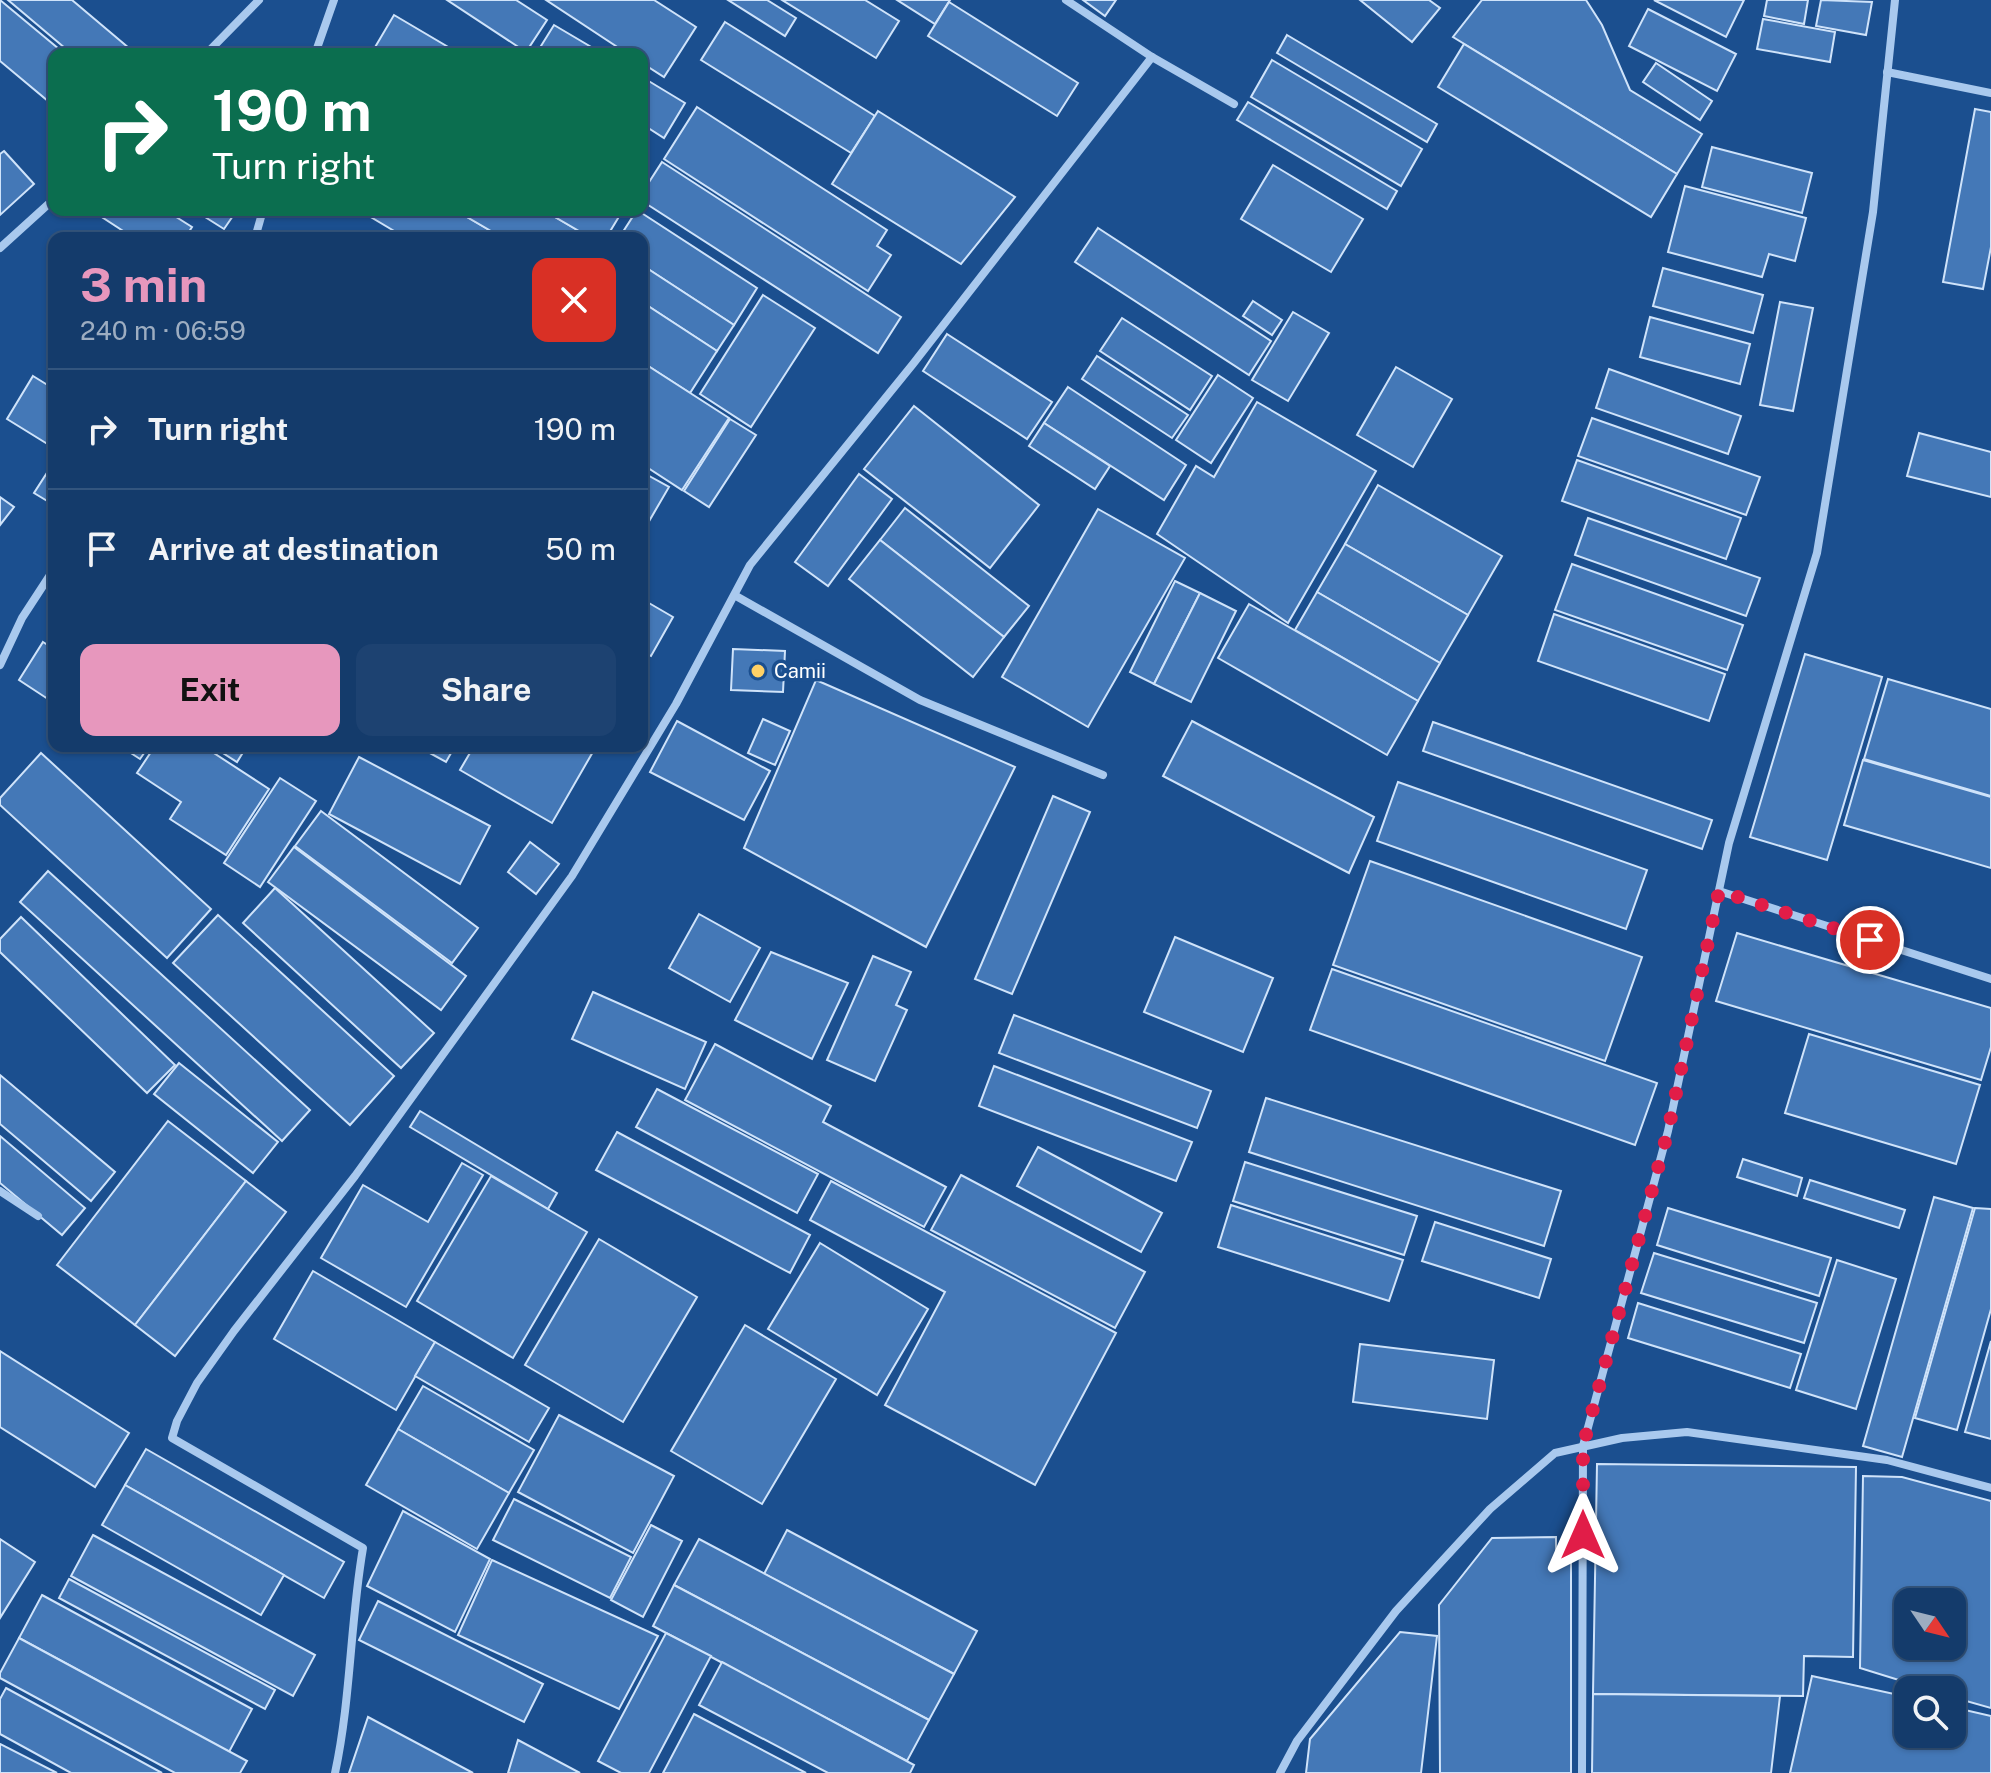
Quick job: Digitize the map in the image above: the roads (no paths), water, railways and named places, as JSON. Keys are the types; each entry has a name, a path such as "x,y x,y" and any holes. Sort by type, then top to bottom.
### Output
{"street":[{"path":"212,48 259,0"},
{"path":"317,48 334,0"},
{"path":"1066,0 1152,57 1234,104"},
{"path":"1582,1773 1583,1446 1668,1131 1729,843 1817,553 1873,212 1895,0"},
{"path":"648,750 736,596 750,565 913,364 1152,57"},
{"path":"1887,72 1991,93"},
{"path":"0,248 48,204"},
{"path":"0,665 22,618 48,578"},
{"path":"736,596 920,700 1103,775"},
{"path":"335,1773 345,1727 355,1597 363,1548 172,1438 177,1421 197,1383 234,1331 355,1176 572,876 647,752"},
{"path":"1719,891 1991,979"},
{"path":"0,1191 38,1216"},
{"path":"1280,1773 1297,1741 1396,1611 1490,1509 1555,1453 1622,1438 1687,1432 1887,1460 1991,1488"}],"place":[{"name":"Camii","path":"758,671"}]}
